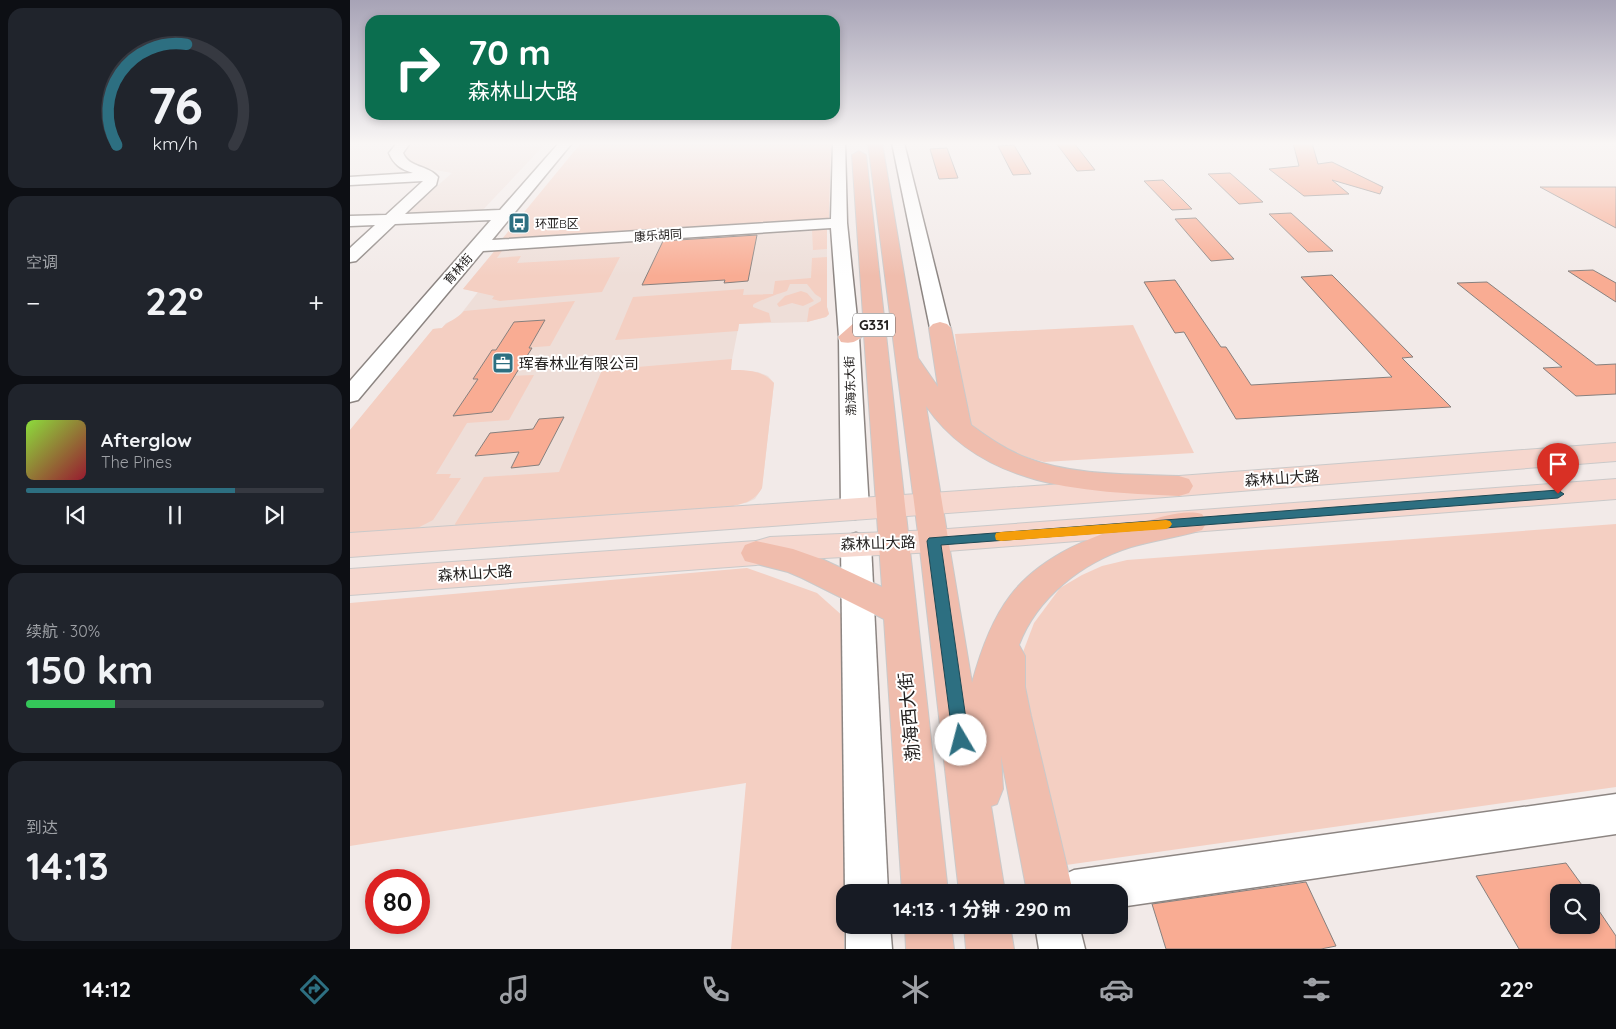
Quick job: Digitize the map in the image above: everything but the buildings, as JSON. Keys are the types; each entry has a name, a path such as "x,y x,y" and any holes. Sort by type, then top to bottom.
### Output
{"highway":[{"name":"渤海东大街","path":"862,187 892,524"},
{"name":"G331","path":"882,187 934,541 981,884"},
{"path":"849,337 874,317"},
{"path":"940,328 957,426"},
{"path":"906,352 938,405 957,426 989,452 1001,459 1024,467 1094,482 1178,486"},
{"path":"987,884 981,776 985,706 998,657 1007,634 1027,598 1049,577 1093,551 1120,540 1192,522"},
{"name":"渤海西大街","path":"892,524 924,884"},
{"path":"763,551 793,561 900,611"},
{"path":"1007,634 1007,687 1010,706 1048,884"},
{"path":"929,934 930,949"},
{"path":"989,934 990,949"}],"main road":[{"name":"森林山大路","path":"350,582 763,551 855,527 892,524 928,504 1616,452"},
{"name":"森林山大路","path":"892,524 934,541 1616,489"},
{"name":"森林山大路","path":"350,545 763,516 855,527"},
{"path":"763,516 771,528 763,551"}],"street":[{"path":"350,257 426,187"},
{"name":"育林街","path":"350,395 528,187"},
{"name":"渤海东大街","path":"839,187 839,223 849,337 855,527"},
{"path":"908,187 940,328"},
{"path":"350,222 504,215"},
{"name":"康乐胡同","path":"477,246 839,223"},
{"path":"855,527 867,884"},
{"path":"1128,884 1616,814"},
{"path":"868,934 869,949"},
{"path":"1059,934 1062,949"}],"shaded area":[{"path":"436,187 504,187 479,214 403,216"},
{"path":"545,187 830,187 829,219 502,239"},
{"path":"827,226 827,307 829,314 826,317 807,322 739,324 730,370 758,372 768,376 774,383 762,488 755,499 746,503 406,534 350,430 433,329 442,328 446,323 457,319 478,292 463,289 497,248"},
{"path":"827,226 827,249 813,250 812,230 502,251 497,258 521,256 517,263 620,257 602,292 500,301 492,299 494,296 463,289 497,248"},
{"path":"827,257 827,307 829,314 826,317 807,322 809,308 821,301 821,298 807,284 790,284 787,291 753,305 753,307 769,313 771,322 739,324 738,331 615,340 633,297 744,289 743,295 773,294 775,281 811,278 812,258"},
{"path":"801,291 807,293 814,301 803,306 792,303 779,307 777,304 785,296"},
{"path":"575,301 550,346 523,348 536,328 541,327 545,320 514,322 504,349 492,350 473,379 486,378 454,416 492,412 506,376 534,375 509,420 467,423 436,474 451,474 449,478 461,478 433,520 406,534 350,537 350,430 433,329 442,328 464,311"},
{"path":"1133,325 1194,453 1044,462 1000,450 965,422 955,334"},
{"path":"732,359 731,370 759,373 774,383 762,488 752,499 728,507 456,528 455,524 484,477 559,472 602,370"},
{"path":"1616,524 1616,787 1059,866 1025,699 1023,652 1034,623 1060,588 1102,566 1127,560"},
{"path":"747,568 817,593 845,618 844,884 836,884 836,934 844,934 844,949 731,949 746,783 350,846 350,603"}],"slow traffic":[{"path":"1001,536 1166,524"}],"place":[{"name":"环亚B区","path":"519,223"},
{"name":"珲春林业有限公司","path":"503,363"}],"route":[{"path":"961,740 934,541 1558,494"}]}
